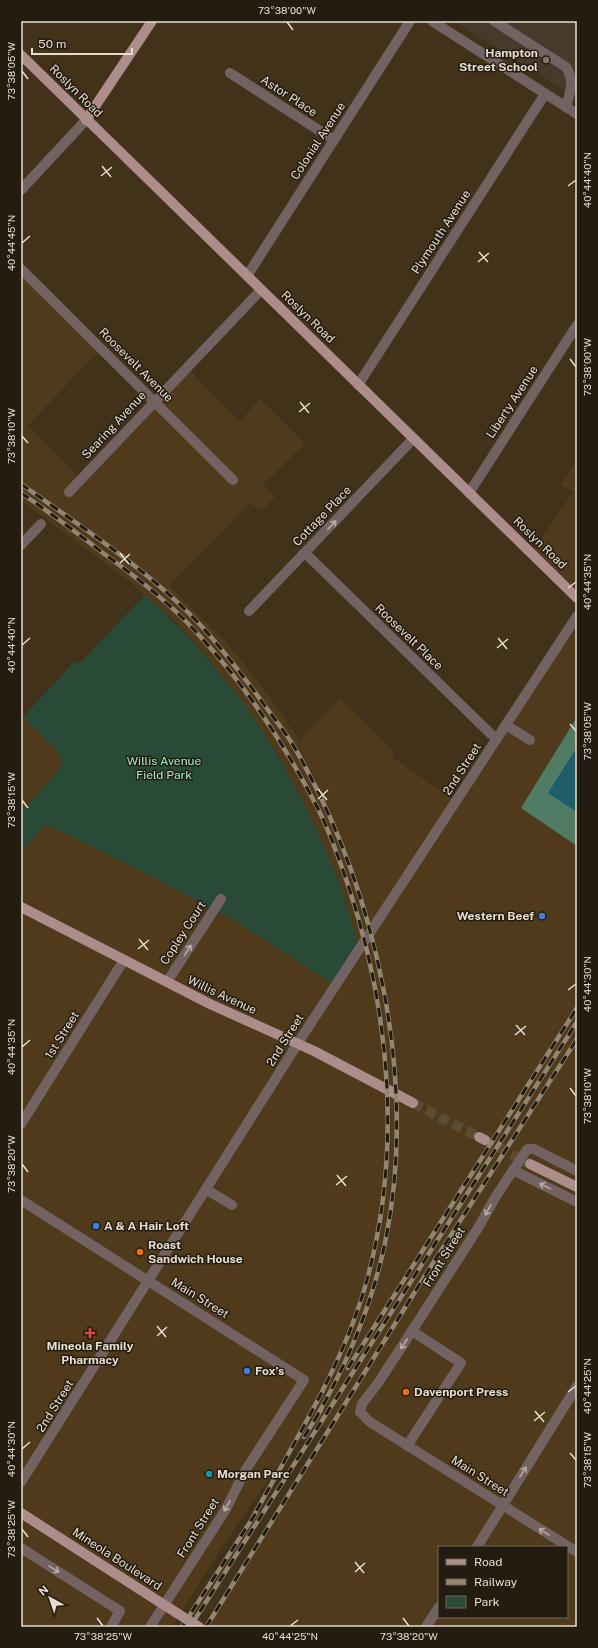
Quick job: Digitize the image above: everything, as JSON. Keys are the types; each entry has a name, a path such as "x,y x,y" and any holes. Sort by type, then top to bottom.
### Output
{"main road":[{"path":"86,120 152,21"},
{"name":"Roslyn Road","path":"21,55 577,598"},
{"name":"Willis Avenue","path":"21,906 166,982 228,1013 298,1043 413,1103"},
{"path":"530,1164 577,1187"},
{"name":"Mineola Boulevard","path":"21,1513 198,1627"}],"street":[{"name":"Colonial Avenue","path":"247,276 410,21"},
{"path":"432,21 577,114"},
{"path":"494,21 566,67 571,75 571,88 566,107"},
{"name":"Astor Place","path":"230,73 334,140"},
{"name":"Plymouth Avenue","path":"358,385 545,94"},
{"path":"21,190 86,120"},
{"name":"Roosevelt Avenue","path":"21,269 233,480"},
{"name":"Searing Avenue","path":"69,492 261,290"},
{"name":"Liberty Avenue","path":"469,493 577,325"},
{"name":"Cottage Place","path":"249,611 414,439"},
{"path":"21,546 41,524"},
{"name":"Roosevelt Place","path":"304,553 496,740"},
{"name":"2nd Street","path":"21,1482 207,1190 298,1043 577,616"},
{"path":"506,725 530,740"},
{"name":"Copley Court","path":"166,982 221,899"},
{"name":"1st Street","path":"21,1124 124,960"},
{"name":"Front Street","path":"370,1422 361,1414 360,1407 378,1383 412,1331 526,1151 531,1149 577,1171"},
{"path":"513,1170 577,1202"},
{"path":"207,1190 232,1206"},
{"name":"Main Street","path":"21,1200 304,1380"},
{"path":"407,1446 461,1363 412,1331"},
{"name":"Front Street","path":"150,1627 226,1509 244,1471 304,1380"},
{"path":"478,1546 577,1386"},
{"name":"Main Street","path":"370,1422 567,1546"},
{"name":"Main Street","path":"568,1546 577,1552"},
{"path":"21,1548 120,1611 111,1627"},
{"path":"426,1627 438,1609"}],"shaded area":[{"name":"Hampton Street School","path":"454,21 577,21 577,98"},
{"path":"21,269 102,348 28,425 81,479 188,368 239,422 260,399 305,443 263,485 275,497 261,511 250,503 169,586 228,644 270,697 299,740 340,699 395,752 392,757 456,801 577,618 577,1627 206,1627 329,1430 309,1416 298,1436 220,1550 172,1627 21,1627 21,852 46,824 141,871 230,918 337,986 359,952 346,901 331,863 308,811 278,755 241,701 205,654 172,619 130,582 21,501"},
{"path":"577,460 577,590 534,549 573,492 560,485"},
{"path":"23,717 60,754 62,762 58,770 21,812 21,720"}],"green space":[{"name":"Willis Avenue Field Park","path":"145,595 173,621 223,677 266,737 304,803 334,869 350,914 359,952 337,986 230,918 141,871 46,824 21,852 21,812 58,771 62,762 60,754 23,717 75,661 79,664"},
{"path":"577,717 577,846 521,808"}],"water":[{"path":"577,746 577,813 547,793"}],"tunnel":[{"path":"413,1103 479,1137"},
{"path":"485,1140 528,1163"}],"railway":[{"path":"21,484 93,534 163,589 204,629 239,671 291,741 322,800 347,860 368,922 383,986 393,1051 397,1116 394,1181 385,1243 380,1266 366,1310 340,1373 318,1414"},
{"path":"21,493 128,571 164,601 198,634 248,694 291,759 325,824 347,882 362,931 374,981 382,1032 387,1083 388,1135 384,1186 377,1237 365,1287 343,1347 315,1405 253,1517"},
{"path":"348,1368 577,1008"},
{"path":"190,1627 577,1022"},
{"path":"206,1627 426,1274 577,1039"},
{"path":"304,1437 321,1410"},
{"path":"182,1627 256,1513"}],"place":[{"name":"Hampton Street School","path":"546,60"},
{"name":"Western Beef","path":"542,916"},
{"name":"A & A Hair Loft","path":"96,1226"},
{"name":"Roast Sandwich House","path":"140,1252"},
{"name":"Mineola Family Pharmacy","path":"90,1333"},
{"name":"Fox’s","path":"247,1371"},
{"name":"Davenport Press","path":"406,1392"},
{"name":"Morgan Parc","path":"209,1474"}]}
